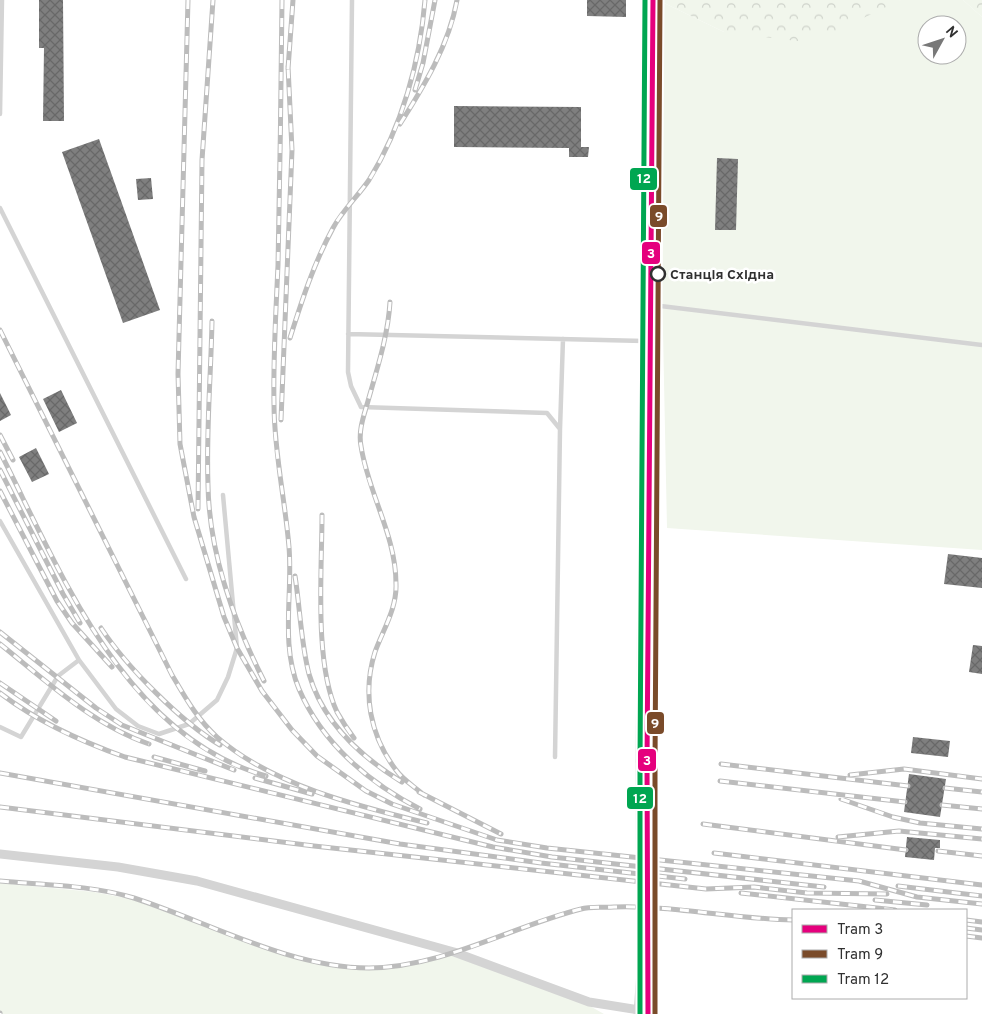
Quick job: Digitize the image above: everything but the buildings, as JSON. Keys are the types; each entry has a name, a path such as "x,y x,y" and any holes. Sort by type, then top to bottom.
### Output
{"street":[{"path":"0,854 118,867 197,881 454,952 589,1002 638,1012 641,971 640,761 648,0"}],"lane":[{"path":"0,114 2,0"},
{"path":"352,0 348,372 355,398 361,407 547,413 560,429"},
{"path":"0,208 186,580"},
{"path":"644,304 982,345"},
{"path":"348,334 644,341"},
{"path":"555,757 563,339"},
{"path":"0,521 79,660 116,709 138,726 159,734 189,724 217,700 228,677 237,648 223,496"},
{"path":"0,726 21,737 58,676 79,660"}],"green space":[{"path":"664,0 901,0 836,31 797,41 724,32 664,3"},
{"path":"901,0 963,0 982,17 982,550 667,528 662,283 664,3 724,32"},
{"path":"963,0 982,0 982,17"},
{"path":"0,883 94,892 131,899 270,950 336,966 368,969 401,967 455,954 588,1005 604,1014 0,1014"}],"railway":[{"path":"188,0 178,374 180,444 194,517 224,617 237,648 262,691 292,730 317,756 366,791 392,804 497,840 547,848 859,881 917,897 982,904"},
{"path":"198,509 202,160 213,0"},
{"path":"282,0 274,422 289,547 288,619 293,672 309,709 320,727 334,744 365,774 401,799 420,809"},
{"path":"288,69 293,0"},
{"path":"290,338 309,282 326,241 341,216 369,180 381,160 400,116 414,70 423,23 425,0"},
{"path":"415,90 423,63 435,0"},
{"path":"400,124 418,95 442,49 457,0"},
{"path":"281,420 292,150 288,66"},
{"path":"390,302 385,340 363,417 360,435 369,481 392,548 396,584 392,610 371,667 369,698 375,729 387,757 402,777 424,795"},
{"path":"212,321 208,423 209,510 218,561 233,611 264,681"},
{"path":"0,330 172,675 203,723 239,754 289,781 344,801 427,823"},
{"path":"0,435 13,460"},
{"path":"0,452 73,596 102,644 135,687 173,725 216,755 266,776"},
{"path":"0,470 63,594 80,623"},
{"path":"0,491 57,601 72,623 112,667"},
{"path":"322,515 321,616 325,668 337,712 354,738"},
{"path":"295,576 306,662 315,692 345,737 358,750 402,782"},
{"path":"101,628 139,676 155,692 188,722 220,745"},
{"path":"0,632 96,708 122,725 234,770"},
{"path":"0,644 89,714 128,736 149,744"},
{"path":"0,683 56,721"},
{"path":"0,693 44,722 125,757 493,847 552,857 824,887"},
{"path":"154,757 205,771"},
{"path":"721,764 908,786"},
{"path":"850,775 904,769 982,779"},
{"path":"0,773 400,844 541,863 685,879"},
{"path":"255,778 312,794"},
{"path":"720,781 905,802"},
{"path":"945,788 982,792"},
{"path":"419,792 501,834"},
{"path":"841,799 893,817 920,823 982,829"},
{"path":"942,805 982,809"},
{"path":"0,807 314,846 706,889 754,887 807,893 887,894"},
{"path":"703,824 906,850"},
{"path":"838,837 899,831 982,839"},
{"path":"938,851 982,856"},
{"path":"714,853 982,885"},
{"path":"0,881 67,886 118,894 162,908 279,952 339,966 369,968 397,966 450,954 555,917 589,908 659,908 792,920"},
{"path":"898,886 982,896"},
{"path":"741,893 886,909"},
{"path":"875,900 927,905"},
{"path":"967,920 982,922"},
{"path":"967,928 982,930"},
{"path":"967,936 982,938"}],"tram line":[{"name":"12","path":"640,1014 645,0"},
{"name":"3","path":"648,1014 647,763 653,0"},
{"name":"9","path":"655,1014 660,0"}],"place":[{"name":"Станція Східна","path":"658,274"}]}
